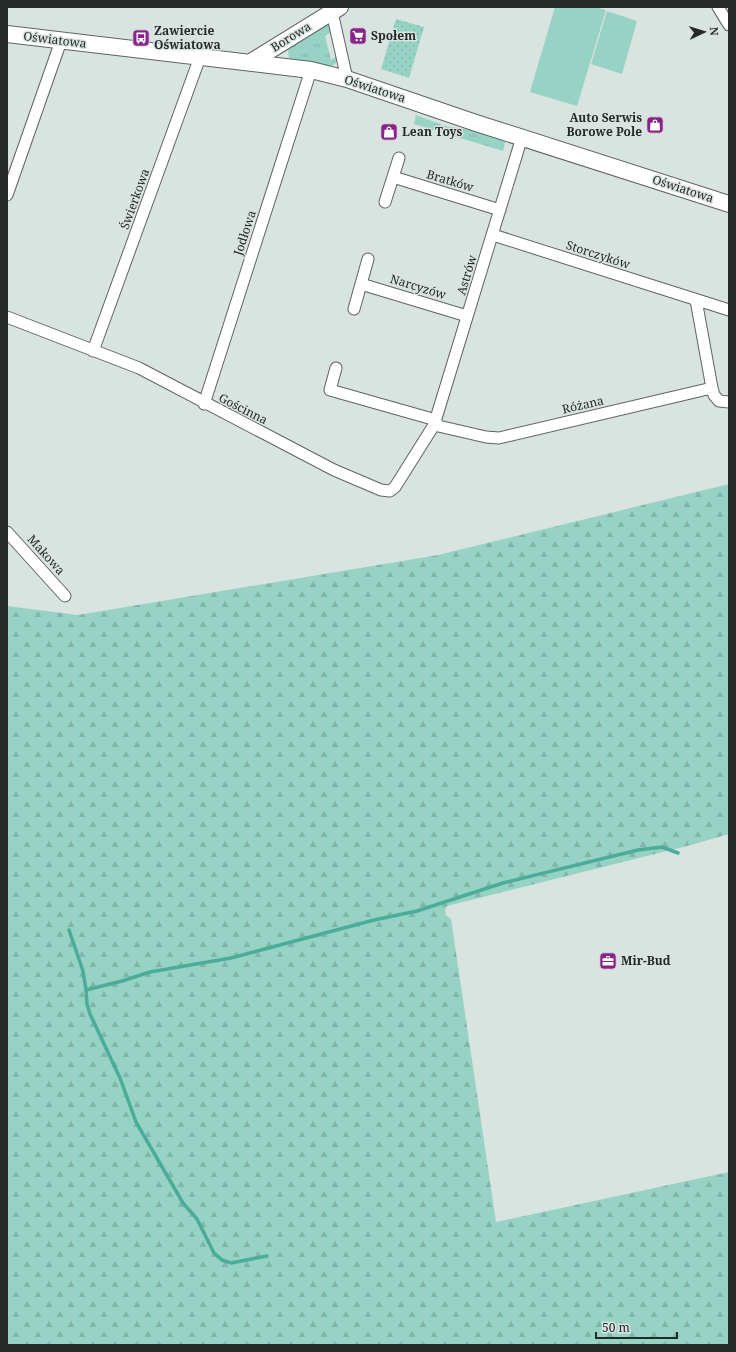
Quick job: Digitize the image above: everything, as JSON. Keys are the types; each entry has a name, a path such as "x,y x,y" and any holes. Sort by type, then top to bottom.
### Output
{"street":[{"path":"718,7 729,25"},
{"name":"Borowa","path":"251,62 336,10 348,80"},
{"name":"Oświatowa","path":"7,34 311,70 348,80 729,204"},
{"path":"7,195 61,41"},
{"name":"Świerkowa","path":"93,351 200,57"},
{"name":"Jodłowa","path":"204,404 311,70"},
{"name":"Astrów","path":"435,423 522,137"},
{"path":"385,202 399,158"},
{"name":"Bratków","path":"393,177 500,210"},
{"name":"Storczyków","path":"493,235 729,310"},
{"path":"354,309 368,259"},
{"name":"Narcyzów","path":"361,284 467,316"},
{"path":"696,300 714,395 719,401 729,402"},
{"name":"Gościnna","path":"7,317 139,368 204,404 334,470 386,492 395,487 435,423"},
{"name":"Różana","path":"336,368 330,390 435,423 486,437 499,438 712,388"},
{"name":"Makowa","path":"7,532 65,596"}],"green space":[{"path":"555,7 594,7 606,10 577,106 530,92"},
{"path":"607,11 637,21 622,74 591,64"},
{"path":"396,19 424,27 409,78 381,69"},
{"path":"325,24 330,26 332,31 325,36 331,60 338,55 336,63 330,67 289,59 288,48"},
{"path":"416,115 445,126 471,130 503,140 505,142 503,151 414,124"},
{"path":"729,484 729,834 691,845 447,906 445,910 446,915 451,919 496,1222 729,1172 729,1345 7,1345 7,606 78,615 438,555"}],"waterway":[{"path":"69,930 83,971 86,990 150,972 231,958 374,920 417,911 503,883 638,850 662,847 678,853"},
{"path":"86,990 87,1004 90,1014 120,1078 136,1122 183,1203 197,1219 214,1253 222,1260 231,1263 267,1256"}],"place":[{"name":"Społem","path":"358,36"},
{"name":"Zawiercie Oświatowa","path":"141,38"},
{"name":"Auto Serwis Borowe Pole","path":"655,125"},
{"name":"Lean Toys","path":"389,132"},
{"name":"Mir-Bud","path":"608,961"}]}
